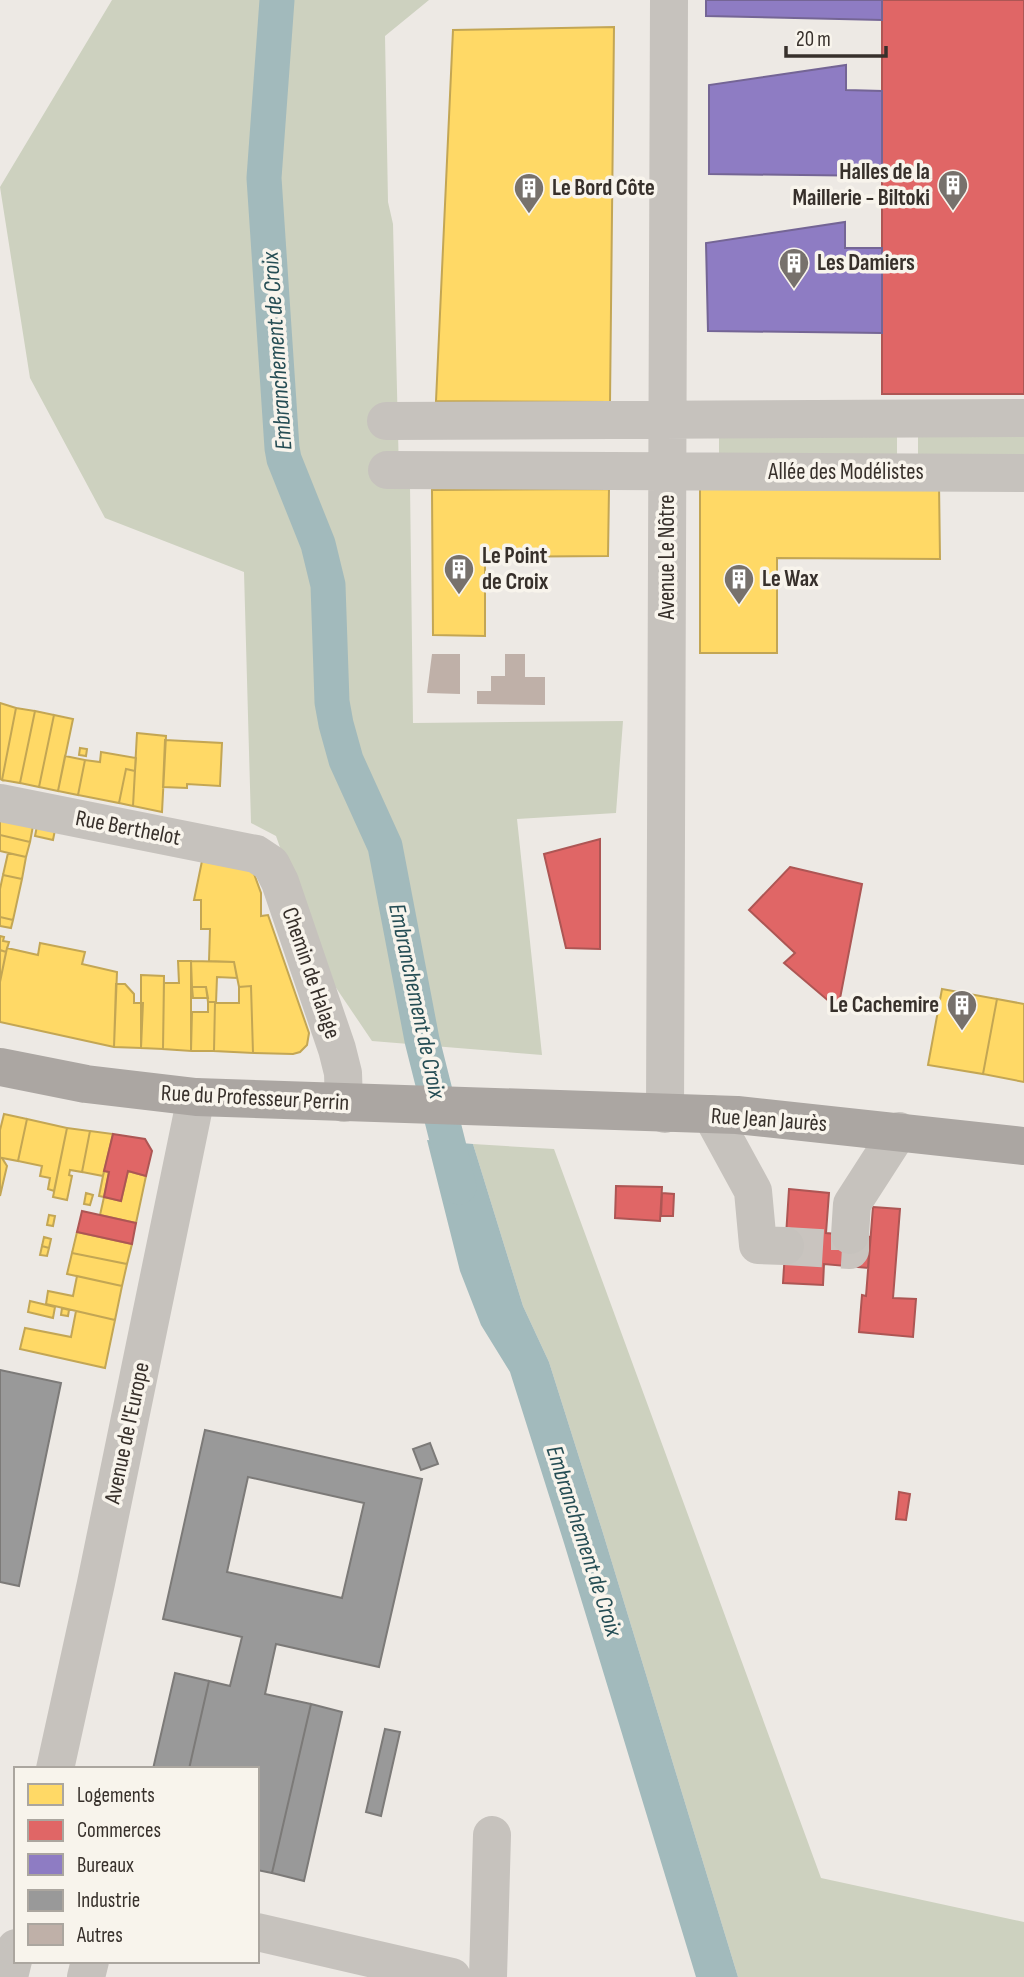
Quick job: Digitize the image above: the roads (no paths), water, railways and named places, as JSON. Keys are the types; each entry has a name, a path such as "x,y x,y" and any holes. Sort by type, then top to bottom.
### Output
{"main road":[{"name":"Rue du Professeur Perrin","path":"0,1068 107,1087 196,1097 513,1109"},
{"name":"Rue Jean Jaurès","path":"513,1109 773,1118 1024,1146"}],"street":[{"name":"Avenue Le Nôtre","path":"665,1114 668,0"},
{"path":"386,421 1024,418"},
{"name":"Allée des Modélistes","path":"387,470 1024,472"},
{"name":"Rue Berthelot","path":"0,803 256,853"},
{"name":"Chemin de Halage","path":"256,853 271,864 280,882 337,1049 344,1103"},
{"name":"Avenue de l'Europe","path":"55,1767 196,1097"},
{"path":"711,1114 753,1191 758,1245 785,1246"},
{"path":"850,1235 852,1204 899,1132"},
{"path":"488,1977 492,1835"},
{"path":"259,1932 452,1977"},
{"path":"9,1977 14,1956"}],"water":[{"path":"427,1140 473,1144 523,1306 549,1362 738,1977 696,1977 510,1372 481,1325 460,1271"}],"waterway":[{"name":"Embranchement de Croix","path":"277,0 264,178 282,448 318,544 328,585 332,702 336,724 346,760 385,846 422,1040 459,1187"}],"tunnel":[{"path":"785,1246 850,1250 850,1235"}],"place":[{"name":"Halles de la Maillerie - Biltoki","path":"953,212"},
{"name":"Le Bord Côte","path":"529,215"},
{"name":"Les Damiers","path":"794,290"},
{"name":"Le Point de Croix","path":"459,596"},
{"name":"Le Wax","path":"739,606"},
{"name":"Le Cachemire","path":"962,1032"}]}
